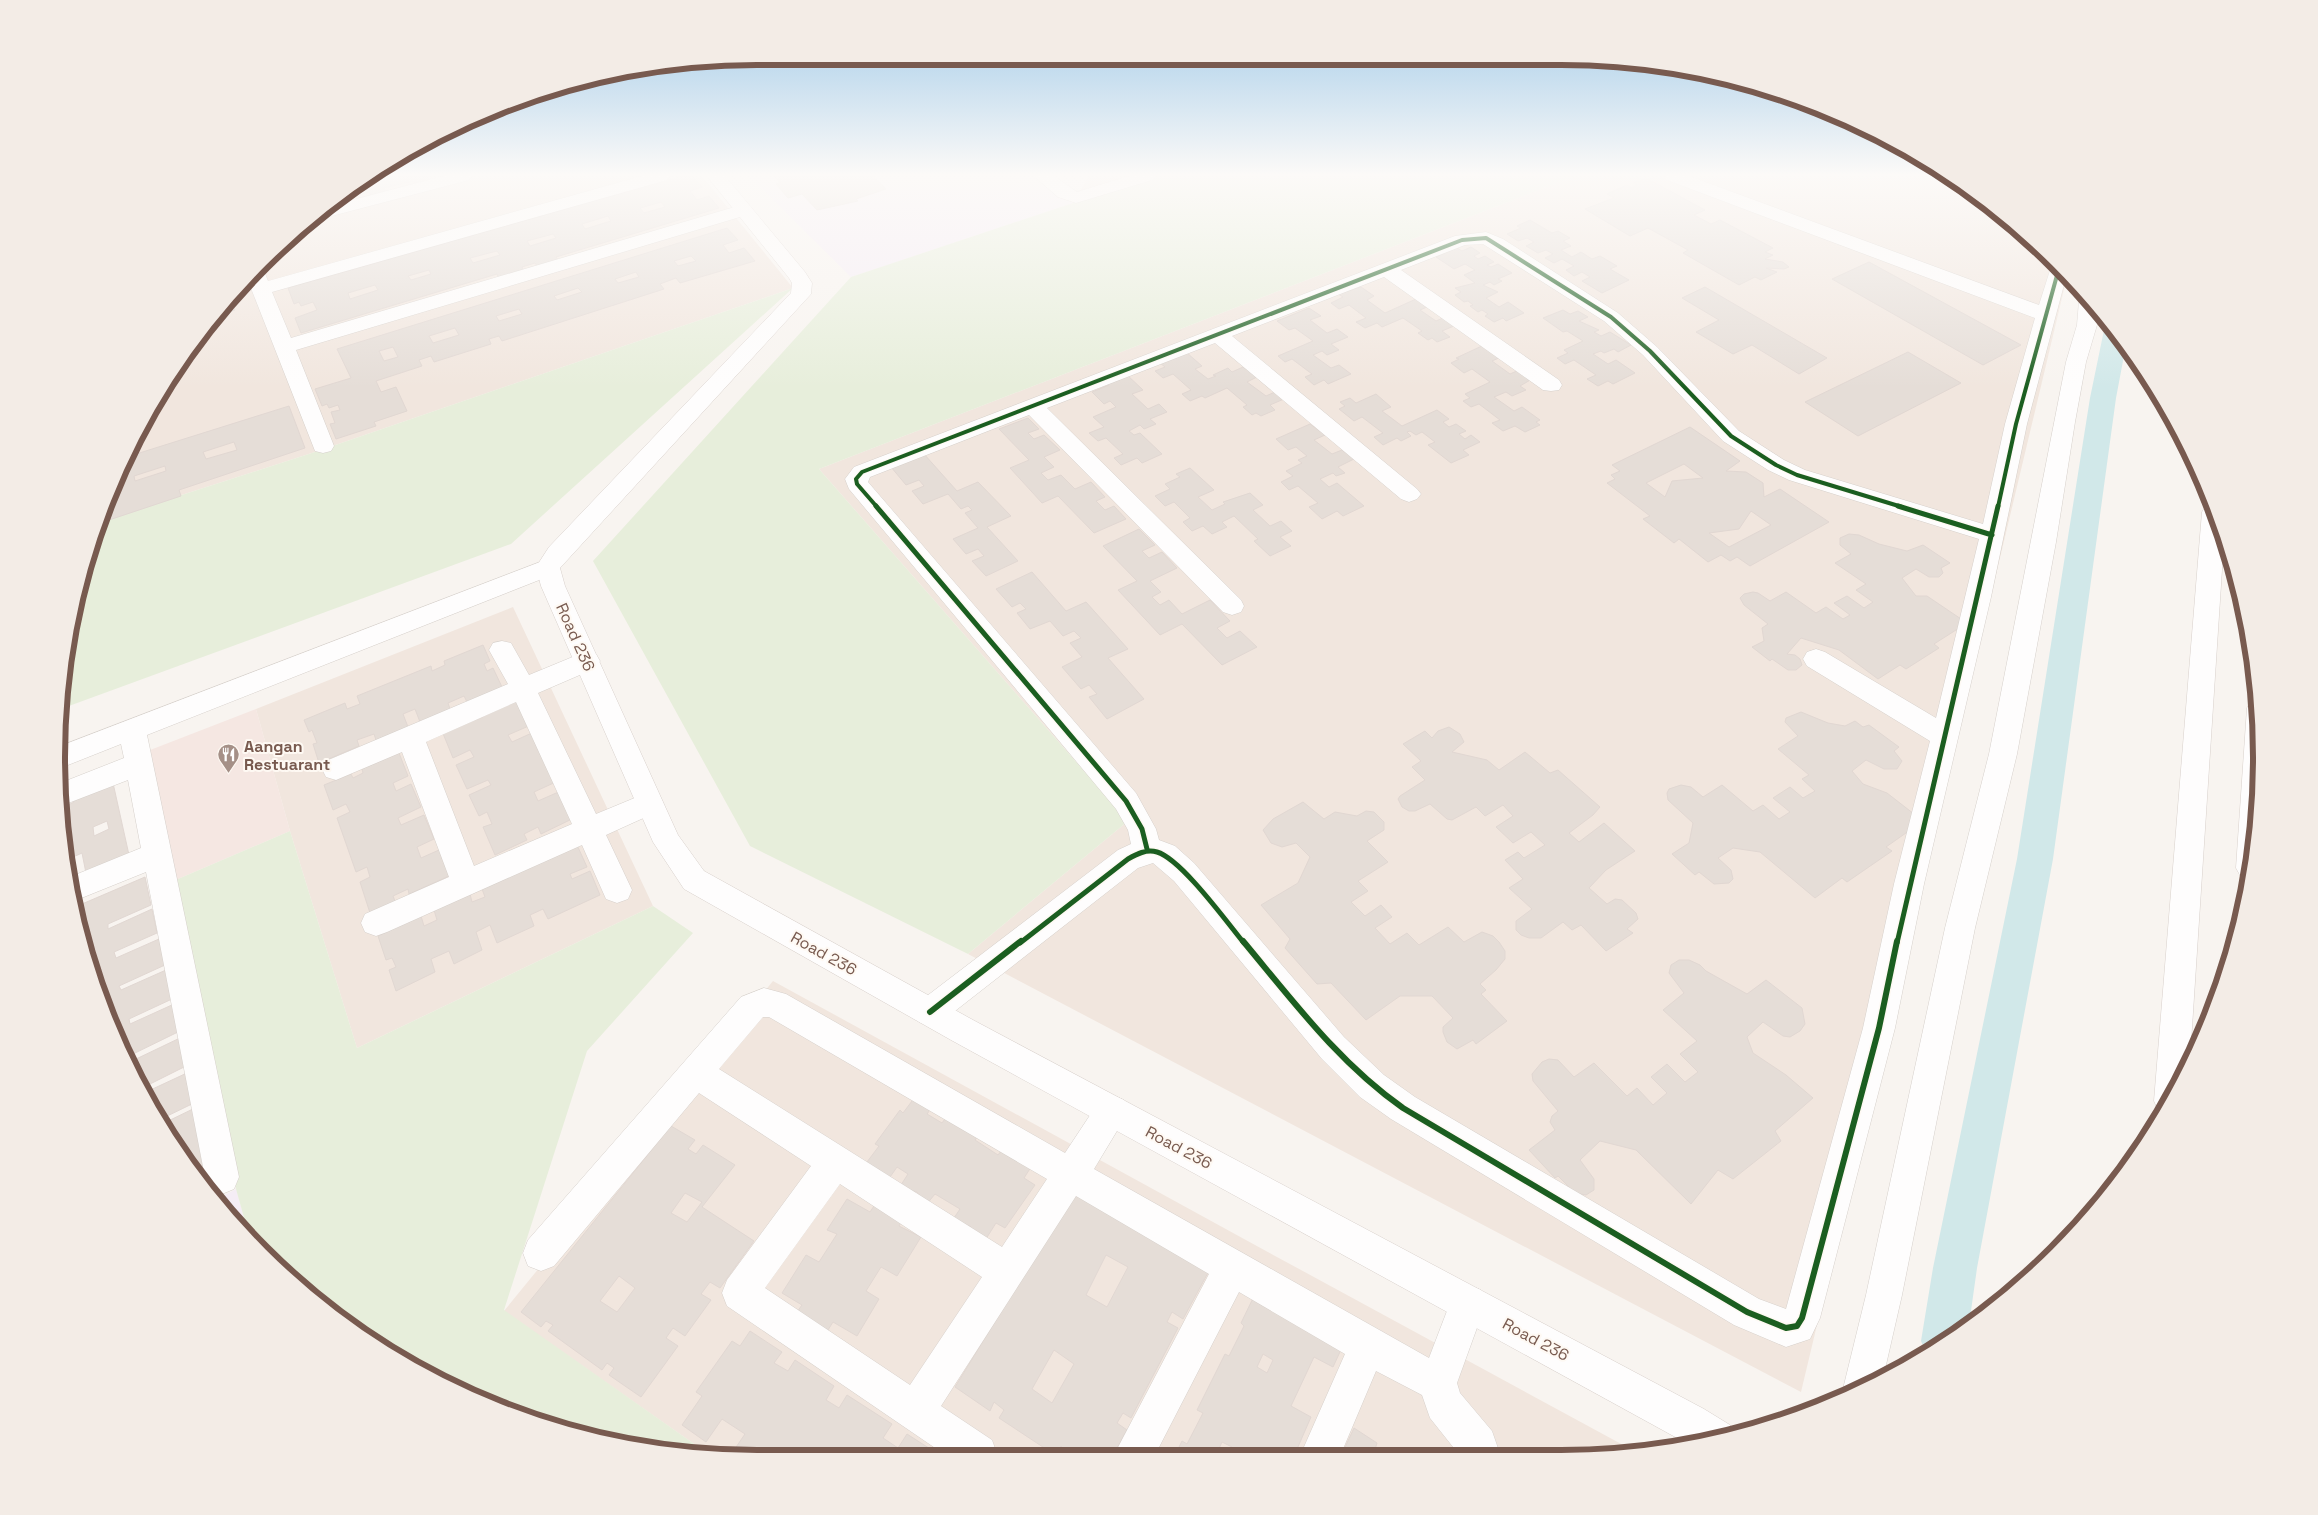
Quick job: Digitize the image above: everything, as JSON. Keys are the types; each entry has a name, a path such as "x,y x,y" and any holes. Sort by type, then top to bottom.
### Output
{"street":[{"path":"323,446 258,280 387,247"},
{"path":"284,347 621,247"},
{"path":"65,755 548,567 558,553 801,294 802,283 774,247"},
{"path":"1147,849 1142,829 1126,801 857,484 856,479 868,468 1444,247"},
{"path":"1501,247 1622,326 1650,351 1730,436 1761,456 1797,474 1992,535"},
{"path":"1863,247 2046,315"},
{"path":"1386,269 1551,384"},
{"path":"930,1012 1128,859 1147,849 1167,856 1184,872 1333,1048 1372,1086 1403,1108 1747,1312 1786,1328 1797,1326 1802,1318 1878,1028 1909,884 1992,535 2016,424 2056,275"},
{"path":"1864,1380 1884,1295 1960,928 2002,754 2044,542 2067,405 2076,362 2087,325 2088,310"},
{"path":"1217,334 1409,494"},
{"path":"1031,405 1232,606"},
{"path":"2172,1081 2213,527"},
{"name":"Road 236","path":"548,567 550,578 667,842 694,880 930,1012 1708,1434"},
{"path":"502,650 523,688 617,890"},
{"path":"1816,659 1945,737"},
{"path":"336,768 587,661"},
{"path":"132,729 222,1177"},
{"path":"410,737 466,883"},
{"path":"66,793 139,764"},
{"path":"376,923 649,803"},
{"path":"77,887 157,854"},
{"path":"541,1253 752,1007 764,1002 775,1004 1368,1346 1438,1383"},
{"path":"695,1072 1006,1271"},
{"path":"916,1410 1112,1111"},
{"path":"835,1162 740,1293 916,1410 972,1450"},
{"path":"1137,1450 1234,1267"},
{"path":"1468,1303 1438,1383 1444,1404 1478,1445 1479,1450"},
{"path":"1323,1450 1368,1346"}],"shaded area":[{"path":"291,247 759,247 793,288 318,451 108,519 136,451 182,373 208,336 237,301"},
{"path":"820,247 942,247 851,277"},
{"path":"1393,247 2027,247 2050,268 2065,284 1801,1392 968,954 1128,821 819,469"},
{"path":"513,607 653,906 357,1048 290,831 256,709"},
{"path":"256,709 290,831 171,882 145,752"},
{"path":"773,981 1626,1447 1560,1450 758,1450 699,1448 504,1311"},
{"path":"236,1189 246,1223 237,1214 222,1196"}],"green space":[{"path":"942,247 1393,247 819,469 1128,821 968,954 750,846 593,561 851,277"},
{"path":"793,288 511,544 67,707 78,622 89,578 108,519 318,451"},
{"path":"290,831 357,1048 653,906 693,933 587,1051 504,1310 699,1448 622,1437 578,1426 535,1413 451,1379 411,1357 336,1307 301,1278 246,1223 236,1189 171,882"}],"building":[{"path":"433,247 590,247 556,257 559,261 538,267 535,263 522,267 524,271 499,279 497,274 301,333 295,318 317,310 313,302 301,306 299,302 294,304 288,288","holes":["497,251 500,255 473,263 470,258","429,270 431,274 411,280 408,276","375,285 378,290 350,299 348,293"]},
{"path":"667,247 724,247 729,253 744,248 755,261 680,283 676,278 660,284 664,289 502,341 499,336 489,339 491,344 434,362 431,356 419,360 422,366 376,381 381,392 396,387 407,411 374,422 376,426 336,439 330,424 335,423 331,412 340,410 338,405 329,408 327,404 322,406 315,389 351,378 337,349","holes":["691,256 696,261 678,266 674,261","636,272 639,277 618,283 615,279","578,288 582,292 557,300 554,296","519,309 522,314 499,321 496,316","455,328 459,335 433,343 429,336","393,347 398,357 384,361 379,351"]},
{"path":"1471,247 1480,253 1474,256 1478,259 1485,256 1494,262 1487,265 1491,267 1498,264 1512,273 1498,279 1502,281 1494,285 1490,282 1483,285 1498,292 1486,298 1499,307 1508,302 1524,313 1506,321 1503,318 1494,322 1485,316 1488,314 1482,310 1478,312 1470,306 1473,305 1468,301 1464,302 1455,295 1461,292 1455,288 1475,283 1464,275 1475,270 1465,264 1454,269 1436,257 1457,248 1462,251"},
{"path":"1527,247 1569,247 1561,250 1572,257 1581,252 1592,259 1600,256 1617,266 1610,269 1629,280 1602,293 1582,281 1590,277 1582,272 1574,276 1566,270 1574,266 1562,259 1554,263 1545,258 1553,254 1546,250 1538,253"},
{"path":"1682,247 1771,247 1773,248 1765,252 1773,255 1765,259 1783,262 1789,267 1784,269 1766,268 1777,272 1761,280 1755,277 1739,285 1683,253 1688,250"},
{"path":"1869,262 2021,345 1983,365 1832,279"},
{"path":"1361,287 1374,296 1367,300 1385,313 1416,299 1427,307 1420,310 1436,321 1443,318 1454,326 1442,331 1450,337 1437,342 1432,338 1428,340 1418,333 1422,331 1403,318 1382,327 1377,323 1365,328 1356,322 1366,318 1349,305 1339,309 1331,303 1343,297 1338,294"},
{"path":"1705,287 1827,358 1799,374 1752,345 1733,354 1696,332 1719,320 1682,298"},
{"path":"233,306 235,310 227,313"},
{"path":"1309,308 1321,316 1310,320 1327,333 1337,329 1348,337 1331,344 1339,350 1327,355 1322,351 1313,355 1331,368 1339,365 1351,374 1328,384 1324,380 1314,385 1305,377 1312,374 1292,359 1285,362 1278,356 1313,341 1295,328 1289,330 1277,321"},
{"path":"1563,310 1570,314 1578,311 1588,317 1579,321 1599,330 1594,332 1601,336 1610,332 1631,345 1618,352 1614,349 1604,353 1601,351 1593,354 1608,364 1616,360 1635,373 1613,384 1608,381 1598,386 1587,379 1596,375 1574,360 1565,364 1557,358 1568,353 1564,350 1583,341 1567,331 1563,332 1543,318"},
{"path":"1484,345 1501,357 1492,361 1510,374 1519,370 1532,379 1520,386 1526,390 1512,396 1506,392 1494,397 1514,411 1522,407 1540,420 1536,422 1540,425 1525,432 1515,426 1503,431 1492,423 1500,420 1479,404 1471,407 1463,401 1470,398 1465,394 1490,382 1472,369 1464,373 1451,363 1459,359 1456,358"},
{"path":"1186,352 1202,366 1195,369 1208,379 1228,368 1232,372 1243,367 1257,377 1247,382 1266,396 1275,392 1284,399 1270,405 1275,410 1261,416 1256,413 1252,415 1243,407 1247,405 1227,388 1205,398 1202,396 1190,401 1182,394 1191,390 1173,374 1163,378 1155,371 1165,367 1160,363"},
{"path":"1908,352 1961,383 1858,436 1805,402"},
{"path":"1126,374 1143,390 1132,394 1148,409 1159,404 1167,412 1150,419 1156,424 1144,429 1140,425 1129,431 1134,435 1140,433 1162,454 1142,463 1137,458 1121,465 1114,458 1123,454 1106,438 1098,441 1089,433 1104,427 1093,417 1116,407 1110,401 1104,404 1092,392 1109,385 1106,382"},
{"path":"1376,394 1391,407 1382,411 1402,426 1437,410 1449,419 1443,422 1449,427 1456,424 1466,431 1459,434 1465,439 1471,435 1480,442 1463,450 1469,455 1451,463 1428,445 1435,442 1422,432 1416,435 1410,431 1407,432 1411,436 1401,441 1397,438 1383,445 1374,437 1383,433 1362,417 1354,421 1339,409 1345,406 1340,402 1350,398 1356,403"},
{"path":"289,406 305,448 179,490 181,496 107,521 134,455","holes":["234,442 237,450 206,459 203,452","165,466 166,471 135,481 134,476"]},
{"path":"1028,418 1039,429 1028,433 1034,439 1044,435 1060,450 1044,457 1054,467 1041,473 1048,480 1061,475 1075,489 1091,482 1105,497 1096,501 1105,510 1114,506 1126,519 1094,533 1058,496 1042,503 1010,468 1029,460 999,429"},
{"path":"1310,424 1325,435 1314,440 1332,454 1342,450 1354,459 1338,467 1345,473 1336,476 1333,473 1320,479 1329,487 1337,483 1364,506 1343,516 1337,511 1322,519 1309,507 1318,503 1298,486 1289,490 1281,482 1293,476 1286,471 1302,463 1298,460 1307,456 1296,447 1288,450 1276,439"},
{"path":"1690,427 1740,461 1726,471 1746,472 1763,483 1764,497 1780,489 1829,522 1750,566 1737,557 1730,561 1721,555 1708,562 1679,539 1674,543 1643,519 1650,516 1607,483 1615,479 1611,475 1620,471 1612,465","holes":["1684,464 1703,478 1672,481 1665,497 1646,483","1751,511 1771,525 1729,547 1709,533 1739,529"]},
{"path":"924,454 957,491 978,482 1011,516 987,527 1018,561 986,576 972,561 984,556 978,549 966,554 953,539 978,528 965,513 972,510 968,506 961,509 948,494 923,504 912,491 924,486 919,480 906,485 891,467"},
{"path":"1190,468 1214,490 1198,497 1212,510 1225,504 1223,502 1250,493 1263,505 1253,510 1270,526 1281,521 1292,531 1280,537 1291,546 1270,556 1254,541 1258,539 1234,516 1222,522 1227,527 1212,534 1203,526 1192,531 1183,522 1190,518 1174,502 1165,506 1155,496 1170,489 1165,484 1180,477 1176,474"},
{"path":"1139,529 1155,545 1142,551 1149,558 1162,552 1177,568 1150,581 1161,592 1152,597 1160,605 1169,600 1182,614 1210,600 1230,621 1217,628 1227,638 1240,631 1257,647 1222,665 1182,624 1160,635 1118,590 1137,581 1103,546"},
{"path":"1849,534 1859,535 1879,544 1907,551 1923,545 1950,563 1941,568 1943,573 1939,577 1929,577 1916,569 1902,578 1916,596 1927,596 1967,623 1934,644 1939,648 1906,669 1900,665 1878,679 1839,650 1801,638 1787,654 1795,655 1800,659 1802,665 1796,670 1788,670 1772,659 1770,661 1752,647 1764,641 1762,628 1768,624 1744,605 1740,598 1744,594 1753,592 1770,601 1786,592 1816,613 1826,607 1843,619 1850,615 1834,603 1847,596 1864,608 1873,602 1856,590 1866,584 1835,563 1851,554 1840,545 1840,538"},
{"path":"1032,572 1066,611 1086,602 1128,649 1108,658 1144,699 1107,719 1089,697 1097,694 1089,685 1081,689 1062,667 1082,657 1070,643 1081,638 1074,631 1063,636 1050,621 1030,629 1017,613 1026,609 1020,603 1012,607 996,589"},
{"path":"483,645 490,661 484,664 487,671 493,668 502,687 467,702 464,696 448,703 450,709 420,722 415,709 403,714 408,727 376,740 374,734 357,740 359,746 319,763 313,744 317,743 312,730 309,732 304,720 345,703 347,709 360,704 357,696 431,666 432,671 445,665 444,661"},
{"path":"518,699 531,725 508,735 512,742 534,732 558,781 534,792 538,801 563,790 576,817 541,834 538,827 524,834 527,840 495,855 483,827 492,824 487,812 479,816 469,795 491,785 488,780 467,789 456,765 474,757 470,750 453,758 442,731 474,718 475,720 483,717 482,714"},
{"path":"1801,712 1828,723 1845,726 1855,721 1863,727 1869,725 1899,747 1894,751 1902,761 1897,769 1884,769 1866,760 1852,771 1863,784 1887,793 1923,821 1886,847 1892,851 1847,882 1842,878 1815,898 1760,852 1733,848 1718,858 1731,870 1733,879 1729,883 1714,884 1699,872 1695,875 1672,854 1689,843 1693,823 1668,800 1667,793 1669,789 1681,785 1691,787 1703,797 1722,785 1753,811 1763,805 1779,819 1790,812 1773,798 1790,787 1803,798 1815,791 1802,779 1809,775 1778,749 1798,736 1785,722 1786,718"},
{"path":"1449,727 1460,734 1464,742 1452,752 1487,760 1499,770 1525,752 1550,773 1558,770 1600,807 1593,815 1569,833 1579,842 1604,823 1635,851 1606,870 1589,888 1607,904 1615,899 1622,900 1636,913 1638,919 1627,929 1633,933 1606,951 1581,925 1572,930 1563,922 1541,938 1529,938 1521,935 1516,930 1516,921 1532,909 1509,888 1523,879 1505,860 1518,852 1524,858 1545,845 1531,832 1513,843 1496,827 1513,816 1503,805 1485,816 1476,807 1452,820 1447,819 1430,804 1415,811 1409,811 1402,807 1398,799 1400,796 1425,780 1412,767 1421,761 1403,744 1425,731 1432,738 1438,731"},
{"path":"399,753 408,776 393,783 396,791 411,784 421,807 398,818 401,825 424,815 434,839 417,847 421,858 439,850 449,876 409,894 408,889 393,896 395,901 370,913 360,882 370,877 367,867 356,872 337,818 350,812 346,804 333,810 324,785 351,774 353,778 363,773 362,769"},
{"path":"113,783 129,855 86,873 82,853 72,857 66,806 74,802 73,799","holes":["107,821 109,829 94,836 93,827"]},
{"path":"1303,802 1324,819 1335,812 1357,816 1366,811 1374,812 1384,822 1384,830 1367,841 1388,862 1358,881 1368,891 1351,902 1365,916 1381,905 1392,917 1375,928 1390,944 1407,933 1419,945 1448,927 1464,942 1482,932 1493,936 1499,942 1505,951 1505,959 1480,984 1486,990 1481,994 1507,1021 1476,1044 1473,1040 1457,1049 1447,1042 1443,1032 1443,1027 1453,1018 1432,996 1400,996 1366,1020 1331,983 1317,984 1285,948 1290,939 1261,905 1298,883 1310,857 1296,843 1282,847 1271,843 1263,830 1273,819"},
{"path":"577,845 587,867 570,874 572,879 590,871 600,895 548,919 543,909 530,915 534,926 497,943 490,925 476,932 482,950 454,964 449,951 431,959 435,972 396,991 389,970 396,967 392,958 386,960 378,936 421,916 424,926 437,920 434,910 470,894 472,902 485,897 482,889"},
{"path":"145,877 151,905 108,924 108,929 152,909 157,933 114,952 116,958 159,939 165,965 119,986 121,990 166,970 172,999 129,1019 130,1024 174,1004 180,1031 133,1054 134,1059 102,980 81,904"},
{"path":"1679,960 1689,960 1700,965 1706,971 1747,994 1766,980 1802,1008 1805,1024 1800,1031 1790,1037 1783,1036 1763,1022 1747,1037 1753,1053 1786,1075 1813,1098 1775,1131 1781,1141 1733,1179 1718,1170 1691,1204 1636,1150 1600,1141 1580,1160 1594,1179 1594,1190 1586,1195 1575,1193 1558,1176 1555,1178 1529,1150 1555,1130 1550,1122 1552,1116 1558,1111 1533,1081 1532,1074 1542,1062 1549,1059 1558,1060 1574,1077 1594,1063 1627,1096 1637,1088 1653,1105 1667,1093 1651,1077 1667,1064 1685,1082 1698,1072 1680,1054 1697,1041 1663,1010 1684,993 1669,973 1671,965"},
{"path":"182,1037 188,1065 148,1085 134,1060"},
{"path":"189,1072 196,1102 166,1117 150,1090"},
{"path":"918,1093 935,1103 927,1114 942,1123 950,1112 981,1131 975,1140 998,1155 1005,1146 1033,1164 1024,1178 1035,1185 1005,1228 996,1223 984,1242 970,1226 952,1221 960,1209 935,1194 926,1205 917,1192 899,1188 908,1174 897,1167 888,1180 879,1169 864,1166 879,1146 875,1144 900,1110 903,1113"},
{"path":"197,1107 215,1184 213,1185 208,1179 169,1121"},
{"path":"671,1126 695,1140 688,1149 696,1154 703,1145 735,1165 702,1207 754,1241 720,1288 710,1282 701,1294 711,1300 685,1336 673,1328 666,1338 678,1346 641,1397 609,1375 614,1368 607,1363 602,1370 548,1331 553,1325 546,1321 541,1327 521,1312","holes":["685,1193 702,1202 687,1222 671,1213","619,1276 635,1288 617,1312 600,1301"]},
{"path":"1076,1190 1210,1269 1183,1319 1172,1312 1167,1322 1178,1328 1131,1418 1123,1413 1117,1423 1127,1430 1116,1450 1065,1450 1061,1446 1058,1450 1047,1450 999,1418 1004,1410 994,1402 990,1411 955,1387","holes":["1106,1255 1128,1267 1107,1307 1086,1295","1054,1350 1074,1364 1052,1403 1032,1389"]},
{"path":"847,1199 870,1212 876,1203 904,1218 899,1226 921,1237 897,1276 881,1267 866,1291 879,1299 857,1336 833,1322 828,1330 797,1312 802,1305 782,1293 806,1255 819,1262 837,1234 827,1230"},
{"path":"1257,1290 1345,1341 1333,1367 1314,1357 1291,1406 1311,1417 1297,1450 1279,1450 1276,1448 1275,1450 1178,1450 1182,1441 1187,1444 1203,1413 1197,1410 1225,1354 1229,1356 1244,1326 1241,1323","holes":["1263,1354 1273,1360 1267,1373 1257,1367"]},
{"path":"750,1331 782,1352 774,1363 788,1371 795,1360 834,1386 826,1400 839,1408 847,1395 892,1424 883,1438 898,1448 907,1434 932,1450 734,1449 745,1434 722,1419 706,1442 682,1425 702,1396 696,1392 732,1341 740,1346"},
{"path":"1354,1428 1377,1443 1375,1450 1344,1450"},
{"path":"1222,1442 1232,1447 1230,1450 1218,1450"}],"waterway":[{"path":"1945,1333 1955,1268 2035,859 2103,398 2114,341"}],"cycle path":[{"path":"1147,849 1142,829 1126,801 857,484 856,479 862,472 1445,247"},
{"path":"1502,247 1611,317 1650,351 1731,436 1776,465 1797,475 1992,535"},
{"path":"930,1012 1128,859 1145,851 1158,852 1184,872 1333,1048 1372,1086 1403,1108 1747,1312 1786,1328 1797,1326 1802,1318 1879,1028 1909,884 1979,597 2016,424 2057,275"}],"place":[{"name":"Aangan Restuarant","path":"228,774"}]}
